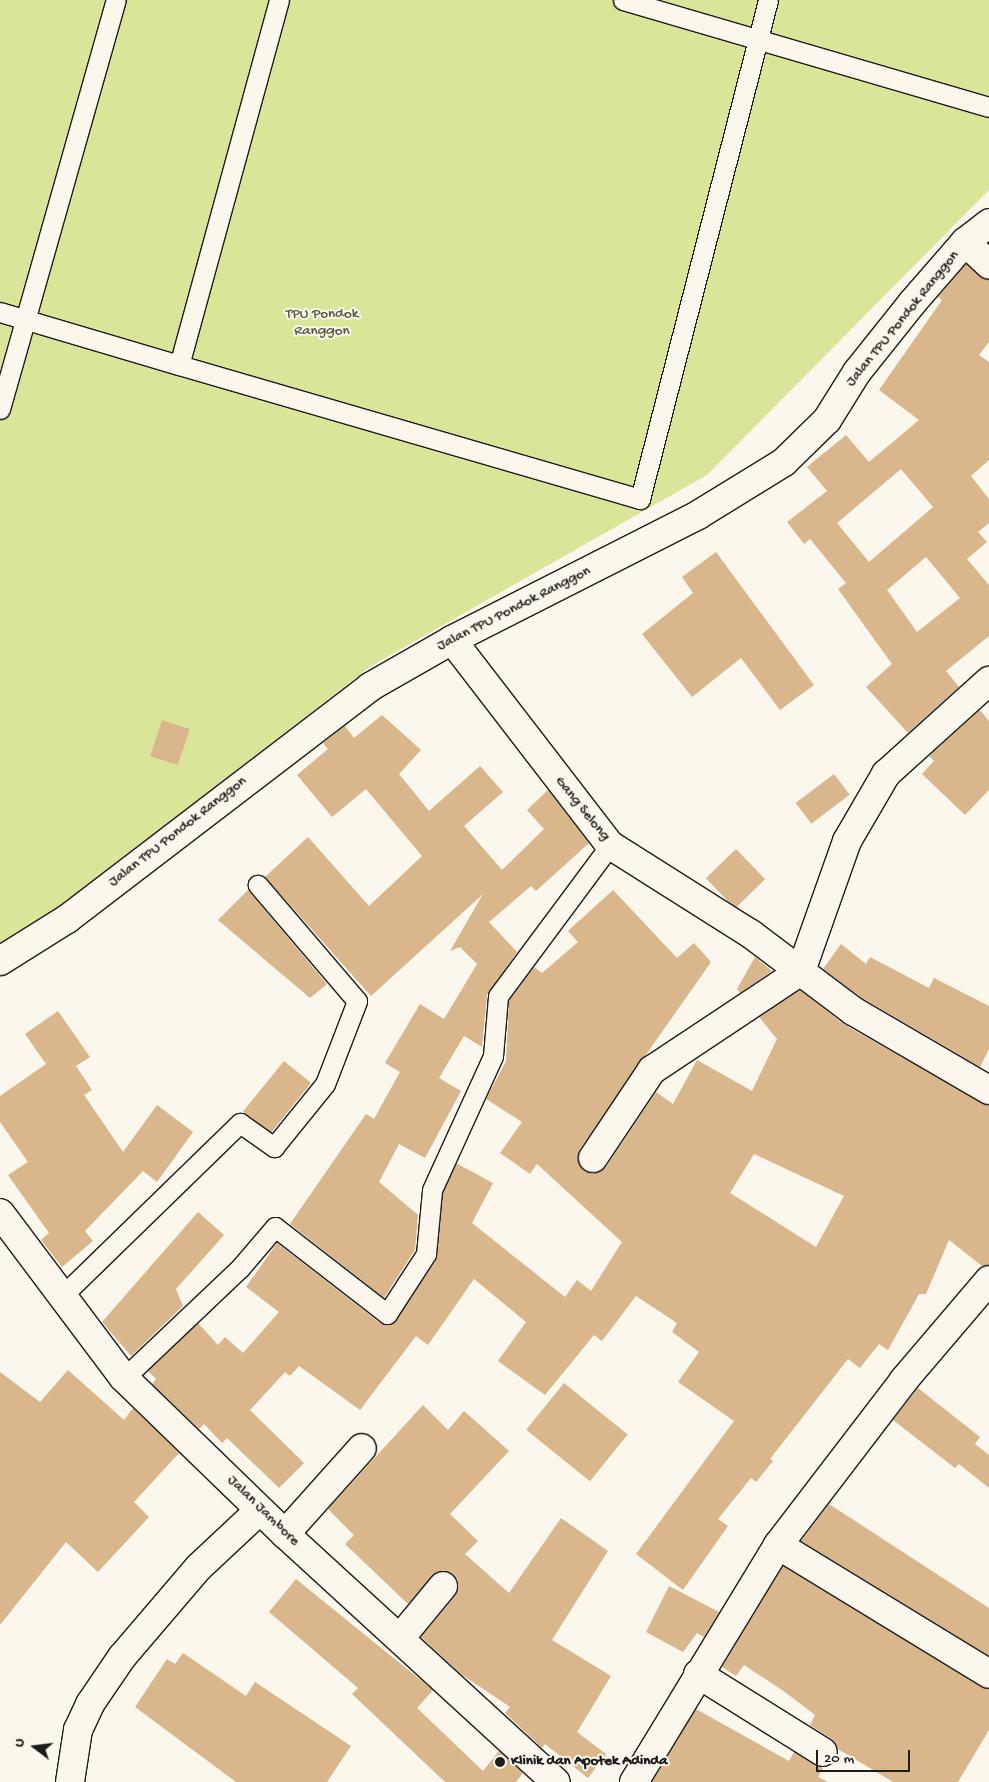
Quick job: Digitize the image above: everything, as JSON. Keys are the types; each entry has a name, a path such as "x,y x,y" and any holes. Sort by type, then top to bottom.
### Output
{"street":[{"name":"Jalan TPU Pondok Ranggon","path":"0,961 67,919 370,687 452,640 698,515 784,462 827,420 857,372 965,242 989,223"},
{"path":"965,242 989,264"},
{"name":"Gang Selong","path":"452,640 610,845 751,934 853,1011 989,1090"},
{"path":"593,1158 652,1070 801,971 847,841 886,774 989,682"},
{"name":"Jalan Jambore","path":"0,1213 124,1378 285,1534 401,1637 468,1706 556,1782"},
{"path":"634,1782 778,1545 904,1380 989,1280"},
{"path":"285,1534 362,1448"},
{"path":"70,1782 78,1730 90,1704 122,1657 199,1566 260,1510"},
{"path":"778,1545 989,1674"},
{"path":"401,1637 443,1586"},
{"path":"698,1674 824,1752"}],"lane":[{"path":"0,409 116,0"},
{"path":"179,365 278,0"},
{"path":"623,0 989,108"},
{"path":"0,312 640,500 768,0"},
{"path":"124,1378 240,1268 275,1227 386,1314 426,1254 432,1190 493,1056 498,996 610,845"},
{"path":"63,1295 240,1123 274,1147 325,1084 357,1000 258,885"}],"green space":[{"name":"TPU Pondok Ranggon","path":"0,0 989,0 989,190 707,475 371,666 0,954"}],"building":[{"path":"966,264 989,279 989,342 979,355 989,362 989,460 971,476 989,499 989,523 978,532 987,542 967,559 989,585 989,636 946,671 959,687 908,733 866,687 892,664 838,589 846,583 810,539 804,544 787,522 827,491 807,467 846,435 869,462 919,420 879,390 942,300 938,297","holes":["901,469 933,507 869,562 837,523","926,557 960,598 917,632 887,590"]},
{"path":"716,552 814,685 780,710 741,658 692,697 642,634 693,593 682,577"},
{"path":"980,710 989,721 989,790 965,815 922,774 934,761 929,756"},
{"path":"382,715 421,750 399,774 429,811 480,766 503,792 464,826 502,870 544,829 527,810 548,790 589,843 536,891 531,886 489,922 517,952 487,995 482,1047 464,1036 439,1078 461,1091 425,1158 399,1144 379,1182 418,1215 415,1250 384,1298 290,1224 366,1114 374,1119 400,1072 385,1063 420,1004 444,1019 477,964 460,947 450,951 483,894 371,996 265,877 308,837 369,906 422,856 366,789 332,817 297,775 328,749 323,743 345,726 354,738"},
{"path":"162,720 190,729 178,765 150,756"},
{"path":"834,774 850,795 811,824 796,803"},
{"path":"736,849 765,879 735,908 706,878"},
{"path":"248,890 327,984 310,998 218,920"},
{"path":"613,890 677,958 694,943 711,962 580,1149 579,1164 585,1171 592,1174 606,1167 656,1092 673,1104 697,1060 752,1091 777,1039 759,1017 800,990 845,1025 989,1106 989,1265 982,1266 949,1240 926,1294 919,1294 888,1350 879,1344 860,1368 848,1359 770,1459 773,1461 756,1482 751,1478 718,1519 728,1526 683,1590 636,1554 734,1421 678,1382 699,1352 672,1332 677,1323 636,1296 602,1341 594,1335 545,1395 498,1361 526,1322 474,1279 428,1345 416,1336 360,1410 299,1366 290,1376 285,1372 250,1410 304,1463 279,1488 227,1438 222,1443 204,1424 199,1429 152,1384 156,1379 148,1371 198,1323 218,1345 225,1337 243,1353 279,1312 246,1287 277,1243 380,1323 392,1324 436,1260 443,1193 456,1163 493,1183 472,1223 565,1297 577,1280 591,1291 622,1242 537,1164 530,1174 500,1153 522,1122 486,1099 506,1061 509,1000 534,967 542,973 578,942 568,931","holes":["754,1154 844,1196 816,1247 730,1193"]},
{"path":"841,944 866,964 870,957 929,988 934,978 989,1006 989,1049 980,1067 862,998 823,969"},
{"path":"755,957 772,971 740,993 737,989"},
{"path":"58,1011 90,1057 76,1066 92,1090 84,1095 123,1152 157,1105 193,1132 157,1182 143,1171 85,1231 93,1241 62,1267 41,1240 49,1233 8,1175 28,1162 0,1122 0,1096 46,1064 25,1034"},
{"path":"284,1061 311,1083 270,1134 243,1112"},
{"path":"198,1212 224,1235 176,1289 183,1306 131,1356 102,1322"},
{"path":"68,1370 124,1420 133,1408 179,1453 134,1502 149,1517 98,1572 66,1542 0,1625 0,1372 40,1402"},
{"path":"564,1383 628,1435 590,1481 526,1430"},
{"path":"918,1388 980,1437 975,1444 989,1455 989,1488 959,1464 955,1468 893,1420"},
{"path":"423,1405 448,1430 464,1411 509,1451 450,1514 478,1541 465,1554 509,1593 561,1518 608,1551 552,1640 611,1676 577,1732 606,1754 588,1778 545,1744 542,1748 505,1713 510,1707 461,1674 421,1637 455,1596 458,1581 453,1574 437,1572 408,1604 345,1544 354,1535 328,1509"},
{"path":"829,1504 989,1608 989,1656 801,1541"},
{"path":"783,1566 989,1690 989,1730 958,1782 893,1782 838,1749 832,1739 810,1725 815,1715 785,1692 744,1665 736,1676 722,1667"},
{"path":"296,1579 433,1690 417,1708 483,1771 499,1751 523,1773 516,1782 445,1782 352,1694 358,1688 269,1612"},
{"path":"669,1586 719,1612 704,1637 697,1633 683,1652 646,1632"},
{"path":"183,1653 246,1696 255,1682 351,1746 327,1782 236,1782 135,1707 167,1659 175,1664"},
{"path":"696,1709 789,1761 794,1752 823,1768 818,1777 828,1782 652,1782"}],"place":[{"name":"Klinik dan Apotek Adinda","path":"500,1762"}]}
